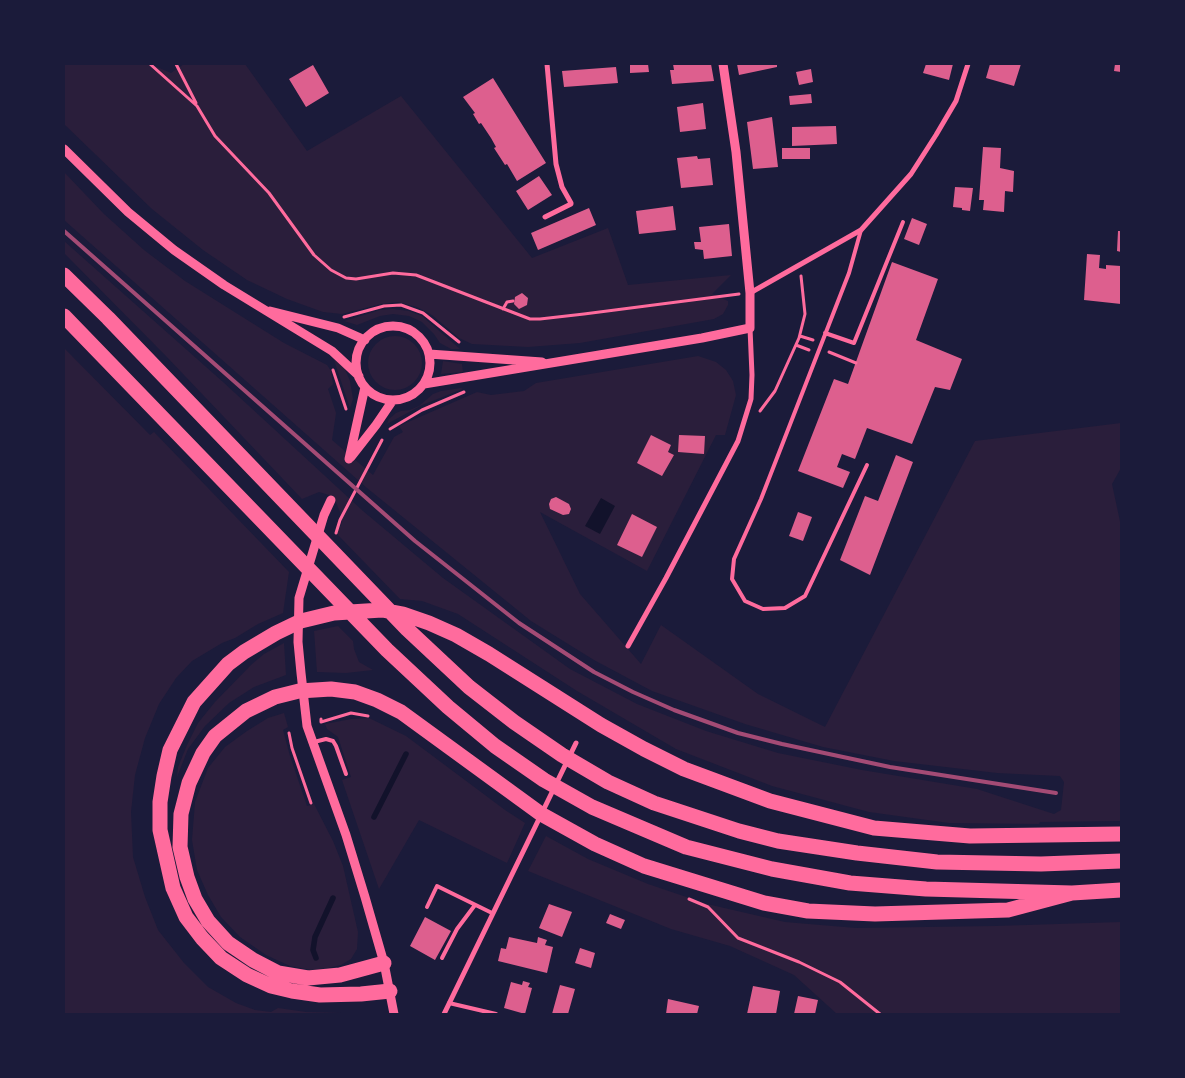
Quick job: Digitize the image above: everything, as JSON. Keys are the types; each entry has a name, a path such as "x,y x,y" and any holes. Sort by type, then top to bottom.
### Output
{"highway":[{"path":"64,275 407,629 469,687 514,722 562,755 608,782 654,803 739,831 778,841 936,862 1041,864 1121,861"},
{"path":"64,316 388,650 448,707 495,746 544,780 592,808 686,847 772,869 850,884 926,889 1072,892 1121,890"},
{"path":"390,991 320,995 271,986 247,975 221,958 186,917 173,888 160,830 160,802 170,750 194,702 228,664 244,652 301,621 334,613 382,610 403,614 456,635 601,725 644,749 684,769 770,801 874,828 970,836 1121,834"},
{"path":"384,963 340,975 308,978 278,973 253,960 228,943 208,921 195,899 187,878 180,847 181,814 189,783 203,753 215,736 246,710 275,697 307,690 331,689 355,692 377,700 401,712 541,814 595,844 644,866 764,904 808,911 875,914 1008,910 1072,892"}],"street":[{"path":"545,217 571,204 562,188 556,164 547,64"},
{"path":"628,646 738,441 751,399 750,293 736,152 723,64"},
{"path":"750,293 861,230 910,174 936,135 956,101 968,64"},
{"path":"64,149 150,232 200,270 332,351 359,376"},
{"path":"261,309 338,328 365,340"},
{"path":"400,327 412,331 419,336 429,354 430,370 424,384 411,396 393,400 378,397 365,387 359,376 356,361 360,349 365,340 383,328 400,327"},
{"path":"424,384 692,340 750,328"},
{"path":"429,354 557,363"},
{"path":"365,387 349,459 393,400"},
{"path":"331,500 324,515 299,598 298,642 301,673 308,726 346,835 384,963 394,1014"},
{"path":"444,1014 576,742"}],"lane":[{"path":"547,64 552,64"},
{"path":"825,332 854,343 903,222"},
{"path":"861,230 849,273 761,499 734,558 732,579 745,600 763,609 784,608 805,596 866,464"},
{"path":"313,742 326,739 333,741 346,774"},
{"path":"427,908 437,886 492,913"},
{"path":"442,958 457,928 475,905"},
{"path":"449,1003 496,1014"}],"path":[{"path":"150,64 197,106"},
{"path":"176,64 197,106 215,136 269,193 314,255 331,270 346,278 356,279 393,273 416,275 521,317 540,319 735,295"},
{"path":"760,411 775,391 799,338 805,314 803,286 798,266"},
{"path":"503,310 507,302 513,301"},
{"path":"340,318 384,306 401,305 423,313 465,347"},
{"path":"819,348 856,363"},
{"path":"330,361 349,414"},
{"path":"388,430 422,410 470,390"},
{"path":"334,538 340,520 383,438"},
{"path":"320,712 321,722"},
{"path":"289,733 292,748 311,803"},
{"path":"684,897 708,906 738,938 799,962 840,982 880,1014"}],"shaded area":[{"path":"64,64 150,64 171,73 184,64 245,64 307,151 401,96 532,258 608,228 628,285 731,275 712,294 728,301 728,305 723,314 714,319 580,343 528,347 472,344 459,338 432,315 417,307 398,302 381,304 342,314 323,312 287,299 247,280 203,250 152,209 64,124"},
{"path":"64,172 104,214 144,250 185,281 284,343 327,365 331,371 333,384 328,389 336,413 332,440 373,475 394,437 403,432 399,426 477,392 491,395 524,391 536,383 698,356 716,362 726,370 733,381 736,395 725,435 716,435 647,571 540,512 580,594 641,664 661,625 758,694 825,727 975,441 1121,423 1121,468 1112,484 1121,526 1121,821 1040,822 1039,824 949,823 869,812 772,786 676,749 577,691 458,614 422,601 400,599 337,534 342,522 335,500 329,495 319,492 302,499 165,355 64,253 64,241 223,382 363,511 443,578 570,669 637,704 706,731 778,753 862,770 977,789 1054,814 1061,810 1064,782 1060,776 997,773 894,761 823,747 745,724 652,691 594,660 531,621 367,488 64,220"},
{"path":"380,310 409,311 422,316 460,349 451,349 440,343 422,322 409,316 393,314 380,316 357,325 344,321"},
{"path":"395,336 405,338 414,344 420,353 422,363 420,373 414,382 405,388 395,390 385,388 376,382 370,373 368,363 370,353 376,344 385,338"},
{"path":"64,348 150,435 154,432 289,572 283,613 258,624 192,661 176,678 159,704 145,738 135,775 131,812 133,857 145,897 158,930 184,963 208,987 236,1003 255,1010 271,1012 278,1008 306,1012 349,1014 64,1014"},
{"path":"334,360 344,367 350,381 353,399 350,408"},
{"path":"443,361 462,364 463,372 441,374"},
{"path":"463,389 422,405 387,424 389,419 396,413 419,406 433,394"},
{"path":"601,498 615,506 600,534 585,526"},
{"path":"338,626 353,641 359,662 373,670 346,673 317,672 314,631"},
{"path":"284,643 286,675 254,687 229,703 205,726 188,749 177,777 178,767 198,723 215,702 252,664 264,654"},
{"path":"284,713 288,727 283,730 290,756 307,806 314,804 333,841 343,866 358,932 357,949 351,959 341,965 328,968 311,970 290,966 266,955 240,937 221,917 208,895 197,870 192,840 195,802 208,768 225,747 247,731 268,718"},
{"path":"369,718 406,736 525,823 507,863 419,820 379,889 342,780 351,777 338,737 327,729 325,724"},
{"path":"546,836 588,859 648,884 707,904 785,922 856,928 1121,922 1121,1014 837,1014 794,975 730,946 671,929 528,871"}],"building":[{"path":"630,64 648,64 649,72 630,73"},
{"path":"673,64 711,64 714,81 672,84 670,70 674,70"},
{"path":"737,64 777,64 777,67 739,75"},
{"path":"926,64 953,64 949,80 923,73"},
{"path":"990,64 1021,64 1014,86 986,78"},
{"path":"1115,64 1121,64 1121,72 1114,71"},
{"path":"313,65 329,93 306,107 289,79"},
{"path":"616,67 618,83 564,87 562,71"},
{"path":"811,69 813,82 799,85 796,72"},
{"path":"493,78 546,163 517,181 507,164 505,165 494,148 496,147 491,138 481,123 479,124 473,114 475,113 463,97"},
{"path":"811,94 812,103 790,105 789,96"},
{"path":"703,103 706,129 680,132 677,107"},
{"path":"772,117 778,167 753,169 747,122"},
{"path":"836,126 837,144 792,146 792,127"},
{"path":"983,147 1001,148 1000,168 1014,171 1013,192 1005,191 1004,212 983,210 984,200 979,200"},
{"path":"782,148 810,148 810,159 782,159"},
{"path":"697,156 698,159 710,158 713,185 681,188 677,158"},
{"path":"539,176 552,195 528,210 516,191"},
{"path":"955,187 973,188 970,211 953,207"},
{"path":"673,206 676,230 639,234 636,211"},
{"path":"589,208 596,225 538,250 531,233"},
{"path":"912,218 927,224 919,245 904,239"},
{"path":"729,224 732,256 704,259 703,250 695,249 694,242 701,242 699,227"},
{"path":"1118,231 1121,231 1121,252 1117,251"},
{"path":"1087,254 1100,255 1099,268 1106,269 1106,265 1121,266 1121,304 1084,300"},
{"path":"892,262 938,279 916,340 962,359 950,390 935,387 912,444 867,428 855,459 842,454 837,467 850,472 843,488 798,471 834,379 848,384"},
{"path":"522,293 528,298 527,305 519,309 514,304 515,297"},
{"path":"651,435 671,445 668,452 674,455 662,476 637,463"},
{"path":"679,435 705,436 704,454 678,452"},
{"path":"896,455 913,462 870,575 840,560 865,496 878,501"},
{"path":"556,497 569,504 571,509 569,514 563,515 550,509 551,499"},
{"path":"798,512 812,517 803,541 789,536"},
{"path":"632,514 657,527 642,557 617,545"},
{"path":"549,904 572,912 562,937 539,928"},
{"path":"610,914 625,920 621,929 606,923"},
{"path":"425,917 451,931 435,960 410,946"},
{"path":"509,937 537,943 538,937 547,940 545,945 553,947 547,973 498,961 501,948 506,949"},
{"path":"580,948 595,953 591,968 575,963"},
{"path":"523,981 530,983 528,987 532,988 525,1014 504,1008 511,982 522,985"},
{"path":"560,985 575,989 568,1014 552,1014"},
{"path":"753,986 780,991 776,1014 747,1014"},
{"path":"798,996 818,1000 815,1014 794,1014"},
{"path":"668,999 699,1006 697,1014 666,1014"}],"waterway":[{"path":"374,817 406,754"},
{"path":"316,958 313,950 315,937 333,898"}],"railway":[{"path":"64,231 415,541 519,623 594,672 674,710 738,733 890,767 1056,793"}]}
